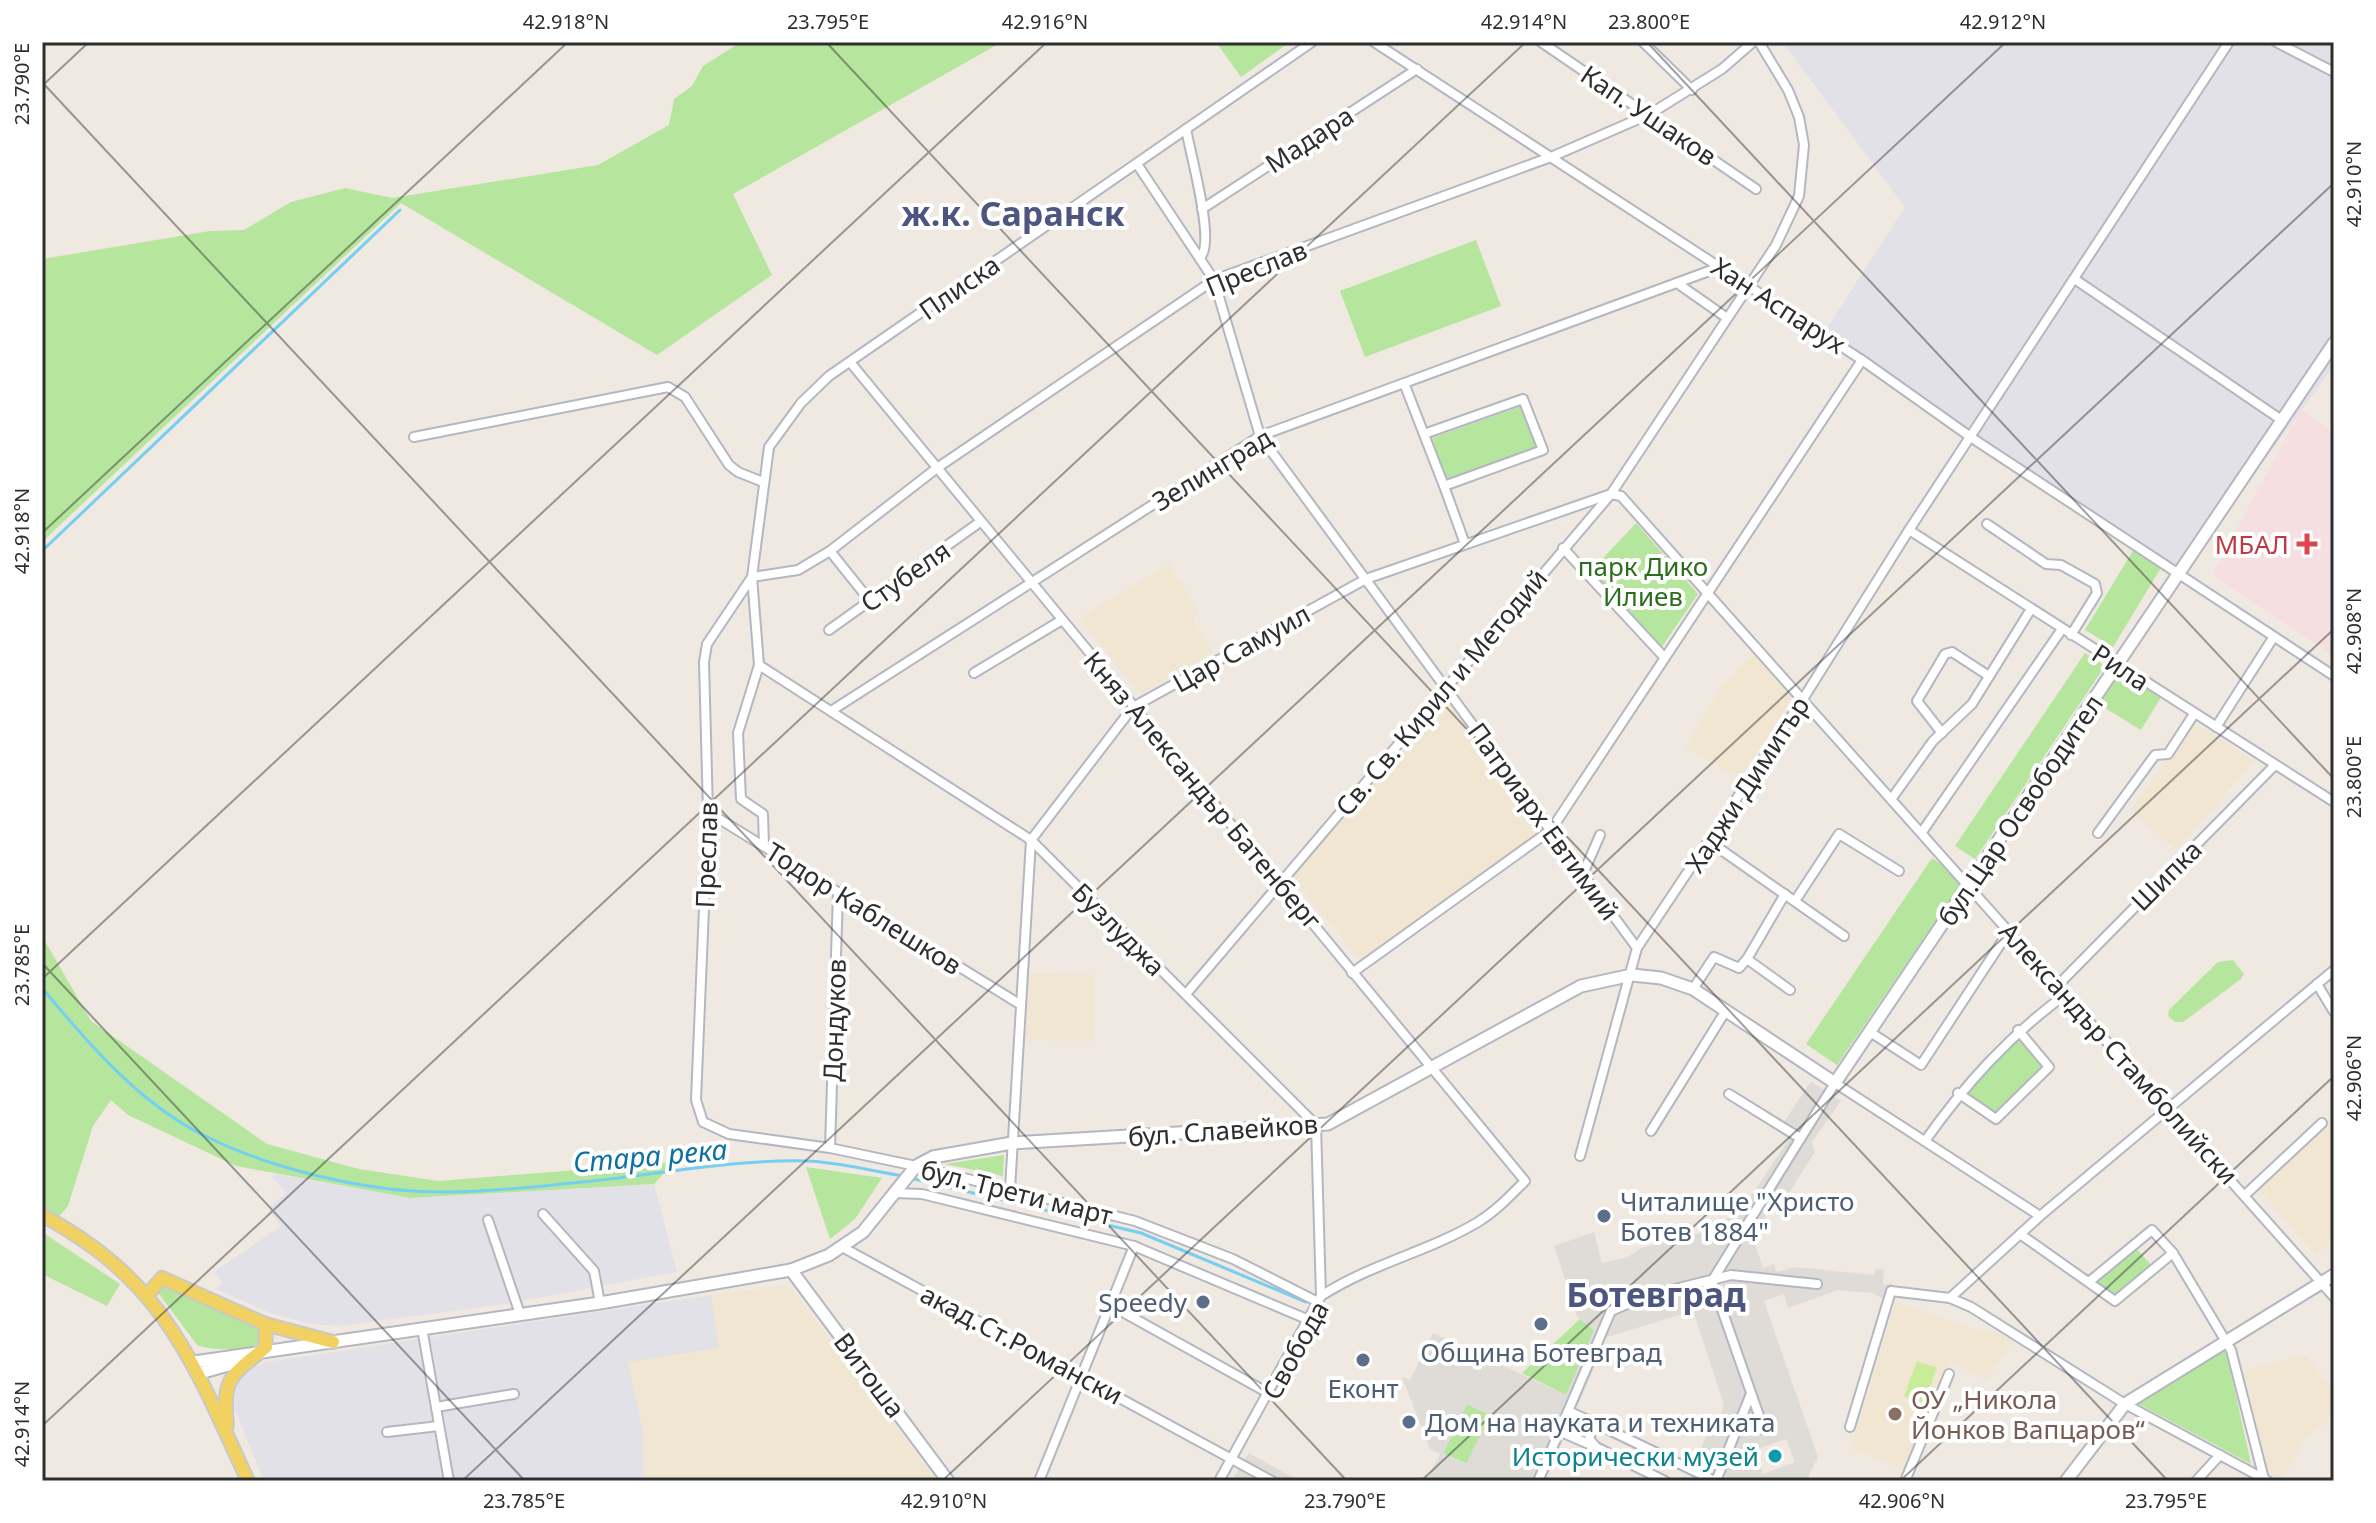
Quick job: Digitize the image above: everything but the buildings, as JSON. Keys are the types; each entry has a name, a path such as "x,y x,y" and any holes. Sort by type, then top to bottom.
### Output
{"main road":[{"path":"42,1215 105,1254 148,1294 197,1368 248,1481"},
{"path":"148,1294 162,1278 265,1324 333,1342"},
{"path":"229,1440 226,1385 233,1372 255,1356 267,1342 265,1324"}],"street":[{"name":"Плиска","path":"759,665 752,577 763,482 769,447 793,414 829,376 1312,42"},
{"name":"Хан Аспарух","path":"1374,42 1749,285 1972,438 2334,676"},
{"name":"Кап. Ушаков","path":"1541,42 1756,189"},
{"path":"1643,42 1692,90"},
{"name":"Преслав","path":"703,1122 697,1113 696,1100 708,812 704,662 707,644 752,577 798,570 830,551 937,468 1214,280 1551,157 1650,114 1692,90 1753,42"},
{"name":"Св. Св. Кирил и Методий","path":"1186,994 1611,494 1790,219 1804,172 1799,117 1759,42"},
{"name":"Хаджи Димитър","path":"1580,1156 1637,948 1710,842 1909,530 2076,280 2229,42"},
{"path":"2276,42 2334,72"},
{"name":"Мадара","path":"1202,209 1417,69"},
{"path":"1186,129 1202,209 1206,247 1201,256"},
{"name":"Патриарх Евтимий","path":"1137,164 1201,256 1214,280 1260,436 1637,948"},
{"name":"Зелинград","path":"831,711 1260,436 1720,267"},
{"path":"2076,280 2283,421"},
{"path":"1677,283 1727,318"},
{"name":"бул.Цар Освободител","path":"1712,1281 1835,1083 2334,343"},
{"path":"1352,973 1551,830 1862,360"},
{"name":"Княз Александър Батенберг","path":"850,362 1525,1181"},
{"path":"1404,383 1465,544"},
{"path":"414,437 668,387 685,397 729,465 763,482"},
{"path":"1424,434 1523,399 1543,450 1444,486"},
{"name":"Цар Самуил","path":"1031,840 1133,707 1366,579 1611,494"},
{"name":"Александър Стамболийски","path":"1611,494 1621,496 1970,884 2334,1297"},
{"name":"Стубеля","path":"829,630 980,522"},
{"path":"1987,524 2046,564 2061,565 2095,584 2097,593 2071,635"},
{"name":"Рила","path":"1909,530 2334,802"},
{"path":"1563,548 1664,657"},
{"path":"830,551 870,601"},
{"path":"1892,798 1942,733 1972,704 2031,609"},
{"path":"974,673 1062,620"},
{"path":"1922,832 2062,629"},
{"path":"2216,727 2273,638"},
{"path":"1942,733 1917,701 1945,654 1952,652 1989,676"},
{"name":"Преслав","path":"759,665 738,733 741,799 763,814 764,846"},
{"name":"Бузлуджа","path":"759,665 1031,840 1316,1125"},
{"path":"2098,833 2155,755 2168,754 2194,714"},
{"name":"Шипка","path":"2058,985 2275,765"},
{"name":"Тодор Каблешков","path":"708,812 1021,1005"},
{"path":"1795,901 1839,834 1899,871"},
{"path":"1583,874 1600,835"},
{"path":"1010,1189 1031,840"},
{"path":"1710,842 1844,936"},
{"name":"Дондуков","path":"830,1148 838,892"},
{"path":"1785,894 1739,968 1714,957 1693,989 2040,1216"},
{"path":"1870,1032 1921,1065 2009,931"},
{"path":"1747,959 1790,990"},
{"path":"1950,1298 2040,1216 2334,970"},
{"name":"бул. Славейков","path":"913,1170 933,1157 1012,1143 1316,1125 1341,1119 1581,986 1602,979 1632,975 1661,978 1693,989"},
{"path":"2317,984 2334,1012"},
{"path":"1925,1141 1958,1093 2018,1030 2066,994"},
{"path":"1651,1131 1725,1012"},
{"path":"1958,1093 1996,1119 2049,1067 2018,1030"},
{"path":"1729,1094 1800,1138"},
{"name":"бул. Трети март","path":"703,1122 729,1134 830,1148 913,1170 1010,1189 1145,1225 1233,1259 1320,1299"},
{"path":"2245,1195 2322,1123"},
{"path":"1316,1125 1320,1299"},
{"path":"197,1368 333,1342 600,1303 791,1270 842,1247 863,1232 913,1170"},
{"name":"Свобода","path":"1219,1481 1320,1299 1344,1281 1455,1235 1481,1220 1525,1181"},
{"name":"бул. Трети март","path":"897,1188 1134,1246 1309,1320"},
{"path":"543,1214 594,1271 600,1303"},
{"path":"488,1220 520,1314"},
{"path":"2090,1281 2152,1230 2173,1253 2231,1350 2266,1480"},
{"path":"2020,1234 2115,1301 2173,1253"},
{"path":"1039,1481 1134,1246"},
{"name":"акад.Ст.Романски","path":"842,1247 1272,1481"},
{"name":"Витоша","path":"791,1270 948,1481"},
{"path":"1538,1481 1611,1311 1643,1297 1731,1275 1817,1284"},
{"path":"2066,1481 2125,1404 2334,1275"},
{"path":"1712,1281 1764,1430"},
{"path":"1850,1427 1891,1291 1950,1298 1971,1307 2125,1404 2266,1480"},
{"path":"1112,1306 1270,1394"},
{"path":"422,1328 449,1481"},
{"path":"1905,1481 1949,1374"},
{"path":"436,1407 514,1394"},
{"path":"1568,1411 1716,1481 1750,1396"},
{"path":"387,1432 439,1426"},
{"path":"1596,1447 1589,1439 1592,1430 1605,1428"},
{"path":"1559,1431 1665,1481"},
{"path":"1629,1463 1637,1443"},
{"path":"2196,1481 2220,1455"}],"shaded area":[{"path":"1782,42 2334,42 2334,366 2181,574 1823,334 1905,207"},
{"path":"2301,410 2334,432 2334,656 2212,575"},
{"path":"1169,564 1199,613 1192,618 1213,652 1141,694 1080,618"},
{"path":"1756,650 1795,694 1740,778 1685,747 1720,689"},
{"path":"1444,697 1542,830 1360,961 1293,877"},
{"path":"2194,723 2254,761 2176,850 2131,810"},
{"path":"1027,974 1094,975 1093,1041 1026,1040"},
{"path":"1811,1081 1841,1101 1812,1142 1815,1152 1789,1193 1782,1189 1753,1237 1763,1268 1774,1264 1777,1272 1795,1267 1874,1275 1875,1269 1884,1270 1883,1285 1892,1283 1888,1301 1872,1293 1838,1290 1788,1308 1784,1294 1764,1301 1818,1457 1806,1481 1734,1481 1690,1458 1692,1453 1698,1455 1708,1432 1715,1433 1724,1405 1693,1311 1607,1337 1546,1481 1426,1481 1440,1454 1430,1449 1402,1377 1410,1380 1433,1333 1566,1395 1594,1330 1577,1317 1554,1246 1594,1232 1602,1263 1628,1257 1641,1248 1717,1229 1725,1219 1738,1215 1789,1139 1778,1131","holes":["1467,1404 1490,1415 1466,1464 1443,1453","1786,1439 1795,1462 1763,1474 1755,1450"]},
{"path":"2334,1115 2334,1239 2316,1255 2256,1186"},
{"path":"275,1174 410,1198 654,1184 677,1272 505,1304 339,1326 311,1324 273,1314 216,1289 223,1283 214,1272 281,1226 268,1209 286,1193 271,1176"},
{"path":"789,1285 937,1481 644,1481 643,1431 628,1362 719,1348 711,1295"},
{"path":"711,1295 720,1348 629,1363 643,1431 644,1481 264,1481 234,1407 236,1384 254,1367 266,1362"},
{"name":"ОУ „Никола Йонков Вапцаров“","path":"1896,1302 1979,1331 1996,1331 2013,1341 1987,1380 1951,1362 1904,1469 1851,1448"},
{"path":"2305,1355 2334,1390 2334,1415 2303,1441 2281,1480 2269,1474 2244,1371"},
{"path":"1249,1453 1265,1462 1300,1481 1231,1481"}],"green space":[{"path":"741,42 1002,42 733,194 772,275 657,355 401,203 42,542 42,259 210,231 244,230 291,202 345,188 392,198 598,165 669,125 674,99 692,86 703,66"},
{"path":"1216,42 1290,42 1241,77"},
{"path":"1476,240 1501,306 1365,357 1340,291"},
{"path":"1522,406 1537,449 1447,480 1432,438"},
{"name":"парк Дико Илиев","path":"1636,523 1698,594 1661,648 1590,572"},
{"path":"2134,549 2162,566 2113,647 2085,630"},
{"path":"2085,653 2105,666 1975,859 1955,846"},
{"path":"2112,667 2161,697 2141,730 2092,700"},
{"path":"1932,858 1964,879 1837,1065 1806,1044"},
{"path":"42,936 91,1021 267,1144 359,1169 438,1181 675,1162 654,1184 410,1198 236,1166 128,1115 111,1100 93,1126 68,1206 57,1219 42,1211"},
{"path":"2233,960 2244,974 2241,979 2183,1022 2175,1022 2168,1016 2169,1010 2218,962"},
{"path":"2018,1034 2045,1065 1995,1116 1962,1093"},
{"path":"1004,1155 1003,1176 945,1164"},
{"path":"806,1167 882,1178 855,1219 830,1239"},
{"path":"42,1232 120,1284 107,1306 42,1274"},
{"path":"2136,1248 2151,1265 2114,1296 2096,1282"},
{"path":"162,1284 260,1330 264,1340 250,1347 232,1349 197,1345 159,1294"},
{"path":"1580,1319 1595,1330 1566,1395 1522,1373"},
{"path":"2225,1349 2227,1355 2251,1464 2137,1403"},
{"path":"1917,1361 1937,1368 1924,1403 1904,1396"},
{"path":"1467,1404 1490,1415 1467,1464 1443,1453"}],"waterway":[{"path":"42,551 400,210"},
{"name":"Стара река","path":"42,988 114,1069 155,1105 228,1147 320,1176 385,1188 446,1192 525,1188 778,1161 831,1163 903,1176"},
{"name":"Стара река","path":"910,1178 1141,1233 1306,1302"}],"place":[{"name":"МБАЛ","path":"2307,544"},
{"name":"Читалище \"Христо Ботев 1884\"","path":"1604,1216"},
{"name":"Speedy","path":"1203,1302"},
{"name":"Община Ботевград","path":"1541,1324"},
{"name":"Еконт","path":"1363,1360"},
{"name":"ОУ „Никола Йонков Вапцаров“","path":"1895,1414"},
{"name":"Дом на науката и техниката","path":"1409,1422"},
{"name":"Исторически музей","path":"1775,1456"}],"district":[{"name":"ж.к. Саранск","path":"1013,213"},
{"name":"Ботевград","path":"1656,1294"}]}
